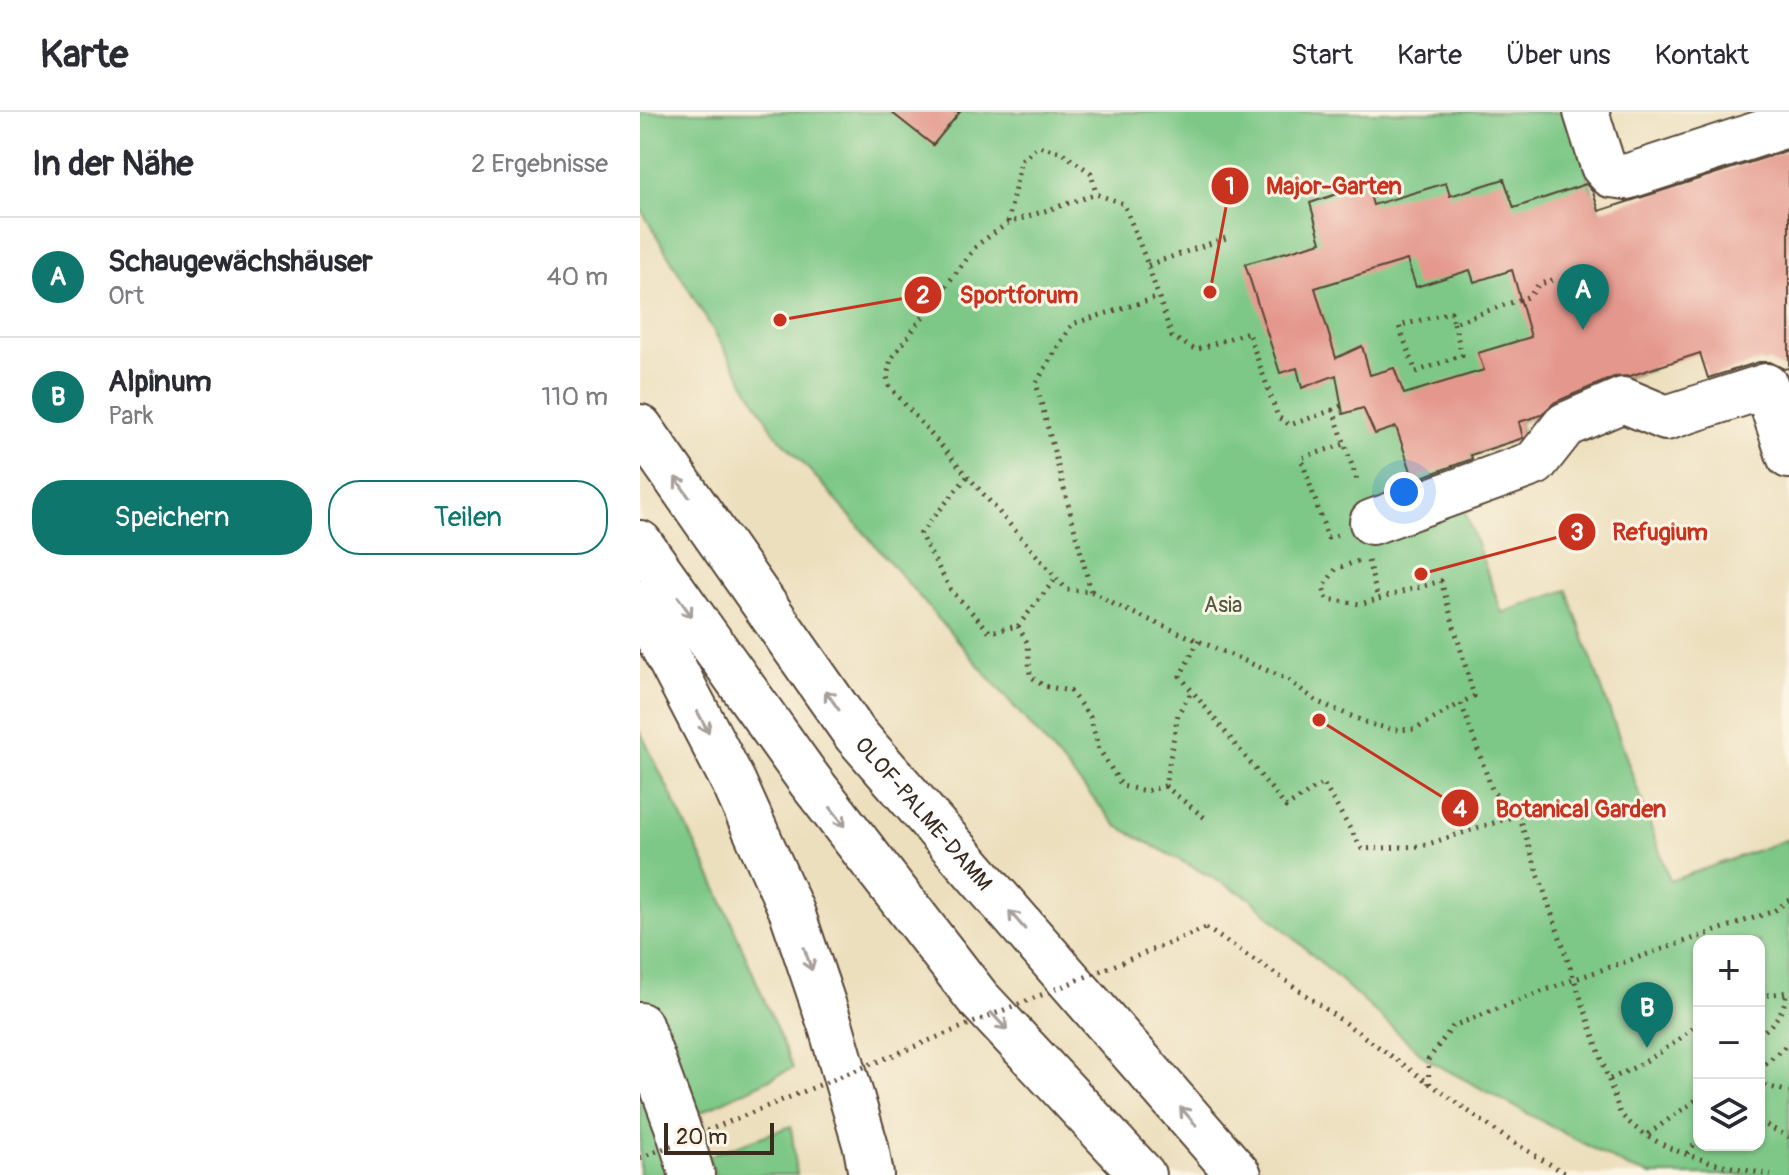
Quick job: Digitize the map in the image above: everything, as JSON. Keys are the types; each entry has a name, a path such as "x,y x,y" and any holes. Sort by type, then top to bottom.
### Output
{"main road":[{"path":"1586,112 1603,166 1611,175 1626,177 1789,124"},
{"path":"1369,540 1535,463 1565,425 1623,400 1666,418 1777,382 1789,456"},
{"name":"OLOF-PALME-DAMM","path":"640,427 855,734 1239,1175"},
{"path":"640,543 810,781 977,997 1143,1175"},
{"path":"640,603 734,783 792,912 831,1027 866,1147 871,1175"},
{"path":"640,1025 692,1175"}],"path":[{"path":"1008,223 1021,160 1038,146 1061,152 1091,173 1096,194"},
{"path":"1333,410 1290,425 1278,417 1248,332 1196,350 1172,337 1124,204 1096,194 1008,223 977,245 891,359 887,376 889,386 1067,590 1091,591 1117,606 1287,679 1318,702 1370,724 1395,730 1416,729 1474,696 1441,581 1360,604 1327,599 1323,587 1336,569 1369,540"},
{"path":"1148,265 1226,238"},
{"path":"1454,323 1530,296 1538,285 1555,279"},
{"path":"1091,591 1036,383 1072,324 1159,297"},
{"path":"1451,312 1454,323 1462,355 1416,372 1399,326 1451,312"},
{"path":"1345,444 1301,458 1328,538 1369,540"},
{"path":"967,476 920,534 951,590 990,632 1018,626 1056,578"},
{"path":"1370,569 1378,599"},
{"path":"1018,626 1028,644 1030,676 1044,686 1070,691 1090,717 1099,749 1122,786 1146,791 1165,786"},
{"path":"1199,640 1180,676 1286,807 1323,783 1362,849 1422,846 1518,815"},
{"path":"1165,786 1178,714 1192,691"},
{"path":"1461,703 1493,792 1518,815 1620,1113 1630,1124 1687,1153 1722,1165 1771,1175"},
{"path":"1165,786 1205,818"},
{"path":"1429,1085 1428,1060 1453,1026 1575,979 1774,911 1789,900"},
{"path":"640,1158 1206,928 1282,978 1506,1138 1568,1175"},
{"path":"1765,995 1788,992 1783,1010 1765,1031"},
{"path":"1610,1079 1677,1043 1693,1028"},
{"path":"1765,1064 1789,1043"},
{"path":"1765,1084 1789,1092"},
{"path":"1648,1134 1693,1102"},
{"path":"1765,1125 1789,1137"},
{"path":"1687,1153 1693,1146"}],"green space":[{"name":"Asia","path":"640,112 1571,112 1590,183 1651,370 1593,388 1590,382 1566,390 1571,405 1519,422 1524,437 1472,455 1476,471 1458,492 1502,613 1567,590 1670,881 1789,839 1789,1175 1652,1175 1629,1168 1428,1060 1250,898 1117,826 774,432 640,208"},
{"path":"640,731 720,895 793,1068 691,1117 640,994"},
{"path":"640,1072 680,1175 640,1175"},
{"path":"791,1126 797,1175 715,1175 708,1156"}],"building":[{"path":"891,112 960,112 933,145"},
{"path":"1789,150 1789,368 1759,362 1708,378 1700,353 1630,376 1614,377 1555,402 1541,415 1519,422 1523,438 1471,455 1472,459 1414,480 1396,427 1375,434 1363,408 1343,414 1336,375 1302,388 1297,368 1280,373 1245,264 1321,242 1310,203 1367,184 1373,205 1446,183 1450,196 1504,179 1514,208 1586,184 1593,192 1599,211","holes":["1407,260 1416,287 1470,270 1474,282 1512,270 1531,337 1478,353 1484,370 1404,394 1394,368 1370,375 1362,346 1336,358 1315,288"]}],"place":[{"name":"Major-Garten","path":"1210,292"},
{"name":"Sportforum","path":"780,320"},
{"name":"Schaugewächshäuser","path":"1583,330"},
{"name":"Refugium","path":"1421,574"},
{"name":"Botanical Garden","path":"1319,720"},
{"name":"Alpinum","path":"1647,1048"}]}
